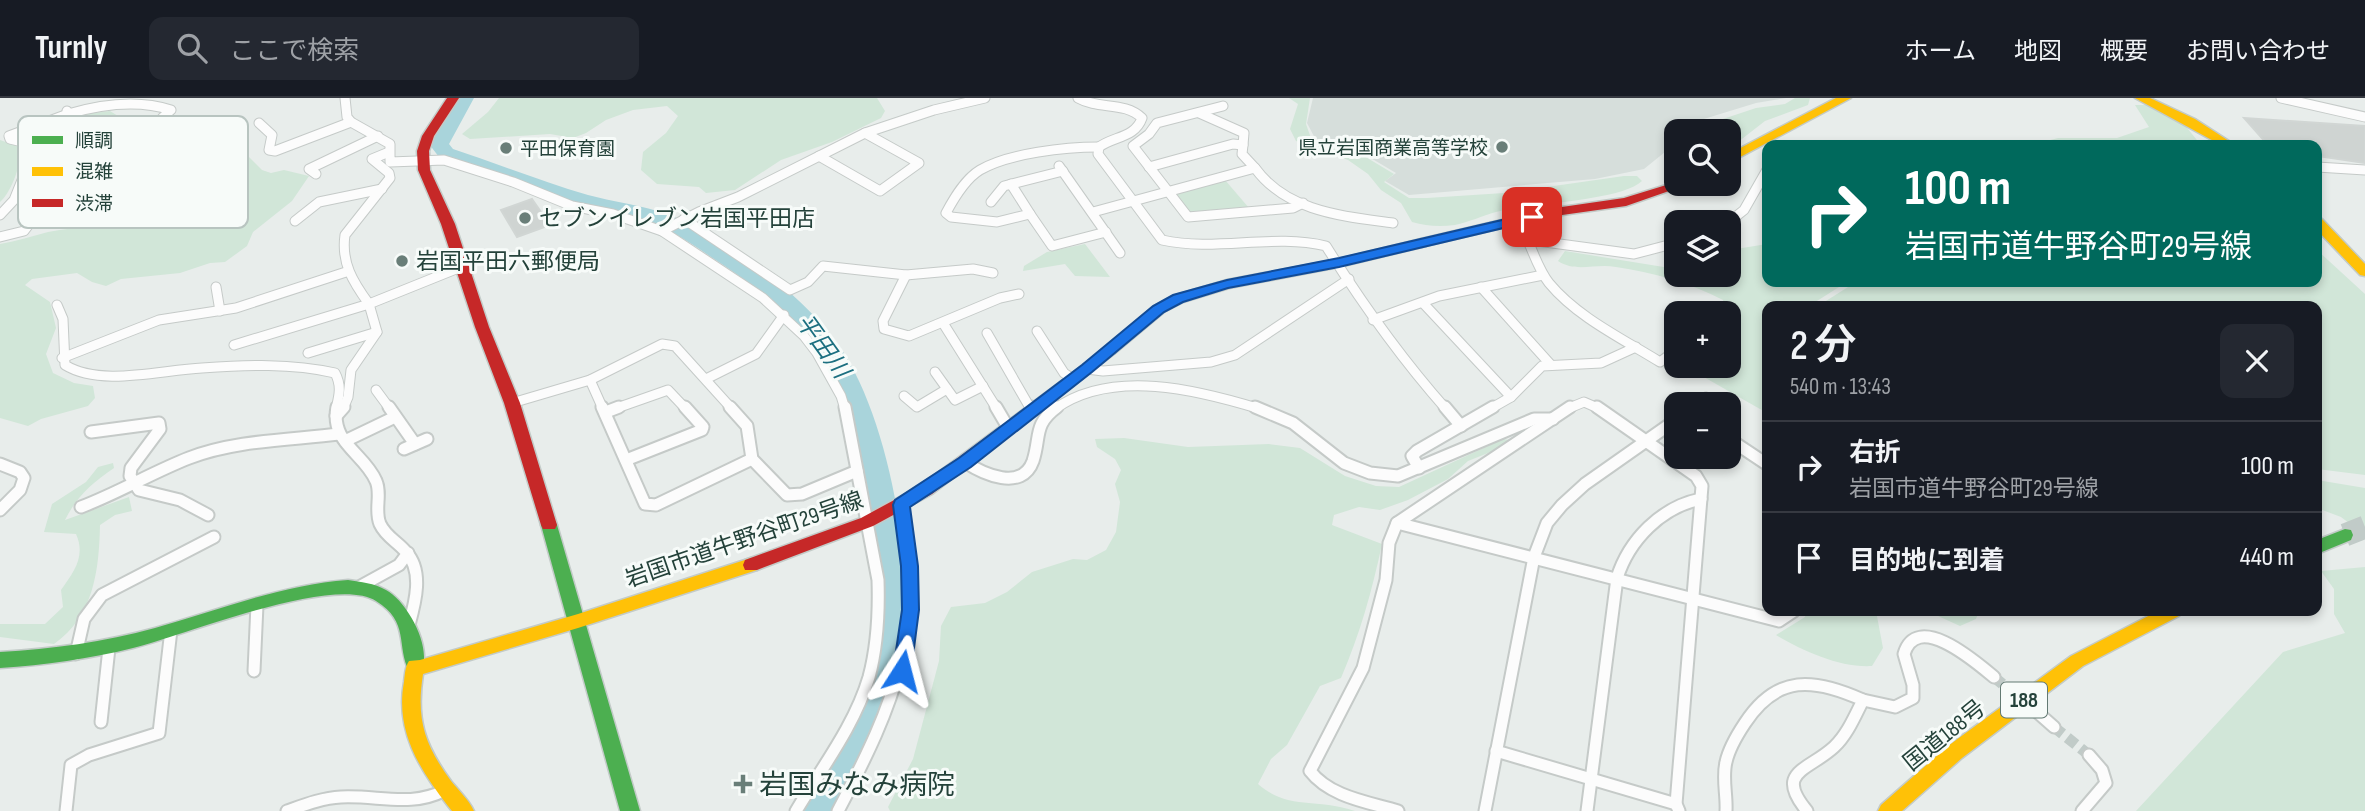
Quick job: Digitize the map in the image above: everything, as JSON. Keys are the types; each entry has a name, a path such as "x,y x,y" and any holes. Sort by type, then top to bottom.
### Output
{"main road":[{"path":"453,98 428,136 422,151 424,170 448,224 461,267 512,403 578,621 630,811"},
{"path":"1771,140 1845,98"},
{"path":"2149,99 2220,140"},
{"path":"1741,154 1762,145"},
{"name":"岩国市道牛野谷町29号線","path":"415,669 578,621 793,551 870,521 900,505 965,462 1087,369 1142,322 1178,299 1227,284 1339,263 1516,220 1626,202 1664,190"},
{"path":"2322,227 2365,272"},
{"path":"2322,545 2344,536"},
{"path":"0,660 76,654 109,648 321,589 359,587 380,593 394,605 409,625 415,669 411,687 411,713 421,743 445,790 464,811"},
{"name":"国道188号","path":"1892,810 1955,752 2077,661 2164,616"}],"street":[{"path":"59,116 99,98"},
{"path":"345,98 347,117 351,122 390,144 390,162 444,160 513,182 572,206 665,229 750,286 784,315 817,353 841,396 850,425 857,471 870,521 879,606 869,676 840,738 796,811"},
{"path":"665,229 738,197 865,133 965,100 985,98"},
{"path":"1030,214 997,222 951,217 946,213 982,169 1072,147 1099,147 1135,131 1142,118 1124,106 1088,104 1078,98"},
{"path":"2281,98 2365,117"},
{"path":"54,116 109,104 157,106 171,110 167,116"},
{"path":"1223,106 1157,123 1149,134 1136,141 1133,146 1188,216 1198,218 1293,208 1303,203"},
{"path":"1199,113 1244,133 1242,154 1275,191 1335,215 1393,223"},
{"path":"259,123 272,135 269,150 275,151 351,122"},
{"path":"18,132 9,136 10,139 18,141"},
{"path":"819,156 880,191 919,163 865,133"},
{"path":"316,174 309,169 378,136"},
{"path":"1149,167 1233,144 1243,145"},
{"path":"1099,147 1098,155 1157,235 1171,243 1319,242 1332,251 1373,320 1408,366 1461,426"},
{"path":"377,332 369,304 346,272 343,245 345,234 390,178 389,173 372,159 381,153 389,152"},
{"path":"2322,166 2365,170"},
{"path":"1093,212 1255,168"},
{"path":"991,202 1004,187 1061,169 1120,253"},
{"path":"1741,212 1762,178"},
{"path":"1011,184 1052,246 1106,232"},
{"path":"295,221 319,202 382,189"},
{"path":"0,215 14,200 18,190"},
{"path":"682,220 790,290 808,282 823,266 906,275 973,270 993,273"},
{"path":"1516,220 1530,240 1543,275 1564,298 1660,362 1664,359"},
{"path":"0,237 26,228"},
{"path":"1530,240 1634,254 1664,246"},
{"path":"727,270 745,260"},
{"path":"234,345 369,304 461,267"},
{"path":"62,358 159,320 220,311 279,295 346,272"},
{"path":"906,275 883,321 884,329 909,336 1000,298 1019,294"},
{"path":"1373,320 1439,296 1543,275"},
{"path":"750,286 768,276"},
{"path":"1087,369 1103,371 1212,362 1235,355 1349,279"},
{"path":"216,287 220,311"},
{"path":"1481,287 1551,365"},
{"path":"1423,303 1511,397"},
{"path":"57,305 65,323 62,358 72,371 97,377 162,370 299,366 335,373 341,381 335,425 376,480 380,489 379,523 391,539 408,554 416,577 414,611 409,625"},
{"path":"706,379 755,354 784,315"},
{"path":"943,323 1006,424 1011,427"},
{"path":"1037,331 1064,373 1073,379"},
{"path":"308,353 377,332"},
{"path":"336,416 345,407 350,394 349,372 377,332"},
{"path":"987,333 1029,406 1034,410"},
{"path":"512,403 590,380 662,344 675,346 747,426 752,459 787,495 802,494 857,471"},
{"path":"1419,468 1412,456 1417,451 1511,397 1542,366 1598,365 1615,361 1636,346"},
{"path":"935,372 956,400 984,386"},
{"path":"590,380 645,504 656,505 752,459"},
{"path":"965,462 990,478 1014,478 1032,464 1036,431 1046,415 1079,393 1120,386 1215,394 1232,398 1288,420 1331,455 1374,475 1398,476 1534,418 1553,419"},
{"path":"904,396 917,407 947,389"},
{"path":"376,390 395,416 410,447 427,439"},
{"path":"606,412 668,390 703,427 702,430 626,460"},
{"path":"1398,811 1331,790 1315,781 1310,771 1363,668 1386,580 1389,543 1397,523 1575,404 1584,402 1595,406 1696,476 1702,486 1678,808 1496,751"},
{"path":"81,507 191,457 232,447 342,437 395,416"},
{"path":"91,432 159,423 160,429 131,468 130,476 134,484 139,490 180,500 208,515"},
{"path":"1485,811 1534,557 1547,523 1562,505 1586,484 1664,429"},
{"path":"1741,447 1762,461"},
{"path":"0,464 20,472 24,478 20,490 0,510"},
{"path":"1587,811 1617,578 1628,548 1640,535 1687,500 1701,499"},
{"path":"838,811 865,762 902,671 910,610 909,566 900,505"},
{"path":"1397,523 1779,621 1786,616"},
{"path":"76,654 85,619 102,595 214,537"},
{"path":"359,587 400,565 408,554"},
{"path":"254,671 257,605"},
{"path":"66,811 71,765 79,757 106,752 159,733 171,630"},
{"path":"1727,811 1725,765 1730,749 1753,708 1779,688 1798,684 1822,685 1891,708 1905,705 1913,698 1915,684 1904,662 1904,653 1909,643 1932,638 1948,643 1994,677"},
{"path":"101,722 109,648"},
{"path":"1807,811 1800,804 1793,788 1794,775 1802,766 1831,750 1843,737 1863,700"},
{"path":"2037,712 2054,727"},
{"path":"2082,811 2106,783 2102,770 2089,755"},
{"path":"287,811 311,803 350,797 387,802 431,799 445,790"}],"shaded area":[{"name":"県立岩国商業高等学校","path":"1313,98 1786,98 1756,103 1704,119 1664,119 1664,153 1644,169 1595,179 1409,195 1385,181 1396,173 1359,151 1317,142 1307,123"}],"green space":[{"path":"499,98 877,98 885,111 881,118 832,142 781,160 735,190 706,193 699,187 657,184 641,170 643,152 666,133 678,116 667,106 633,110 606,120 573,138 550,134 470,139 462,134 488,112"},
{"path":"1289,98 1310,98 1306,124 1312,141 1324,147 1359,153 1394,174 1384,182 1409,198 1504,193 1624,176 1637,176 1642,181 1615,193 1496,212 1455,225 1438,226 1412,222 1401,203 1381,190 1368,174 1348,160 1296,141 1290,129 1298,104"},
{"path":"1795,98 1810,98 1808,105 1765,121 1741,140 1741,119 1723,119 1756,108 1785,104"},
{"path":"2135,105 2149,105 2183,123 2197,140 2050,140 2117,138 2149,127"},
{"path":"110,111 118,116 78,116"},
{"path":"0,140 18,146 18,169 0,202"},
{"path":"248,156 262,170 271,173 284,170 309,176 292,201 253,232 247,246 225,262 210,263 180,273 121,279 106,286 77,273 32,279 25,285 50,302 56,328 46,354 53,373 74,383 93,386 95,398 88,406 41,419 28,426 0,418 0,244 77,228 248,228"},
{"path":"1225,180 1249,208 1191,214 1176,195 1182,190"},
{"path":"1085,244 1110,277 1075,276 1065,264 1023,271 1024,266 1047,252"},
{"path":"1762,245 1762,287 1839,287 1817,301 1762,301 1762,410 1741,398 1741,392 1730,392 1706,378 1741,378 1741,301 1723,301 1694,287 1741,287 1741,248"},
{"path":"1565,251 1664,267 1664,277 1608,266 1565,265 1558,261"},
{"path":"2322,255 2365,294 2365,475 2322,470 2322,301 1826,301 1848,287 2322,287"},
{"path":"1124,438 1188,447 1269,444 1300,448 1345,476 1376,486 1399,487 1503,439 1510,440 1503,447 1468,461 1448,479 1408,500 1380,510 1359,507 1334,515 1332,525 1382,544 1370,595 1341,678 1320,686 1287,745 1271,759 1258,784 1280,798 1355,811 890,811 888,807 913,759 939,661 941,626 951,607 985,603 1007,592 1032,572 1073,559 1087,560 1106,550 1116,532 1120,502 1115,484 1121,470 1115,459 1097,447 1095,439"},
{"path":"113,463 114,468 86,491 65,520 129,497 132,511 115,515 100,525 96,575 86,606 78,620 54,644 0,637 0,624 45,624 63,607 61,590 77,564 80,550 76,534 44,532 52,504 86,482 98,467"},
{"path":"2322,481 2365,488 2365,535 2341,517 2322,510"},
{"path":"2365,567 2365,811 2136,811 2283,652 2345,633 2334,614 2334,589 2322,571"},
{"path":"1877,616 1883,648 1872,666 1860,666 1823,657 1776,635 1805,617"},
{"path":"1938,616 1977,616 1960,626"}],"building":[{"path":"2244,118 2365,126 2365,163 2322,157 2322,140 2264,140"},
{"name":"セブンイレブン岩国平田店","path":"532,199 550,225 517,237 501,210"}],"waterway":[{"name":"平田川","path":"465,98 439,144 446,153 591,202 656,217 681,229 759,280 796,310 828,346 853,389 877,480 888,535 893,600 891,644 883,687 872,716 813,811"}],"tunnel":[{"path":"2345,535 2365,527"},
{"path":"1994,677 2024,702"},
{"path":"2054,727 2089,755"}],"traffic: fast":[{"path":"549,525 630,811"},
{"path":"2322,545 2345,535"},
{"path":"0,660 96,649 174,630 293,595 348,587 369,590 380,595 398,610 409,631 415,666"}],"traffic: slow":[{"path":"1765,140 1845,98"},
{"path":"2141,98 2221,140"},
{"path":"1741,153 1762,142"},
{"path":"2322,227 2365,272"},
{"path":"1110,350 1159,309 1178,299 1227,284 1339,263 1421,243"},
{"path":"415,669 578,621 751,565"},
{"path":"1888,811 1955,752 2077,661 2163,616"},
{"path":"415,666 410,705 415,734 436,775 464,811"}],"traffic: jam":[{"path":"453,98 428,136 423,151 424,170 448,224 482,327 512,403 549,525"},
{"path":"1421,243 1548,213 1626,202 1664,190"},
{"path":"751,565 867,522 926,490 1110,350"}],"place":[{"name":"県立岩国商業高等学校","path":"1502,147"},
{"name":"平田保育園","path":"506,148"},
{"name":"セブンイレブン岩国平田店","path":"525,218"},
{"name":"岩国平田六郵便局","path":"402,261"},
{"name":"岩国みなみ病院","path":"743,784"}],"route":[{"path":"902,671 910,610 909,566 901,505 965,462 1087,369 1158,309 1199,291 1227,284 1339,263 1532,217"}]}
